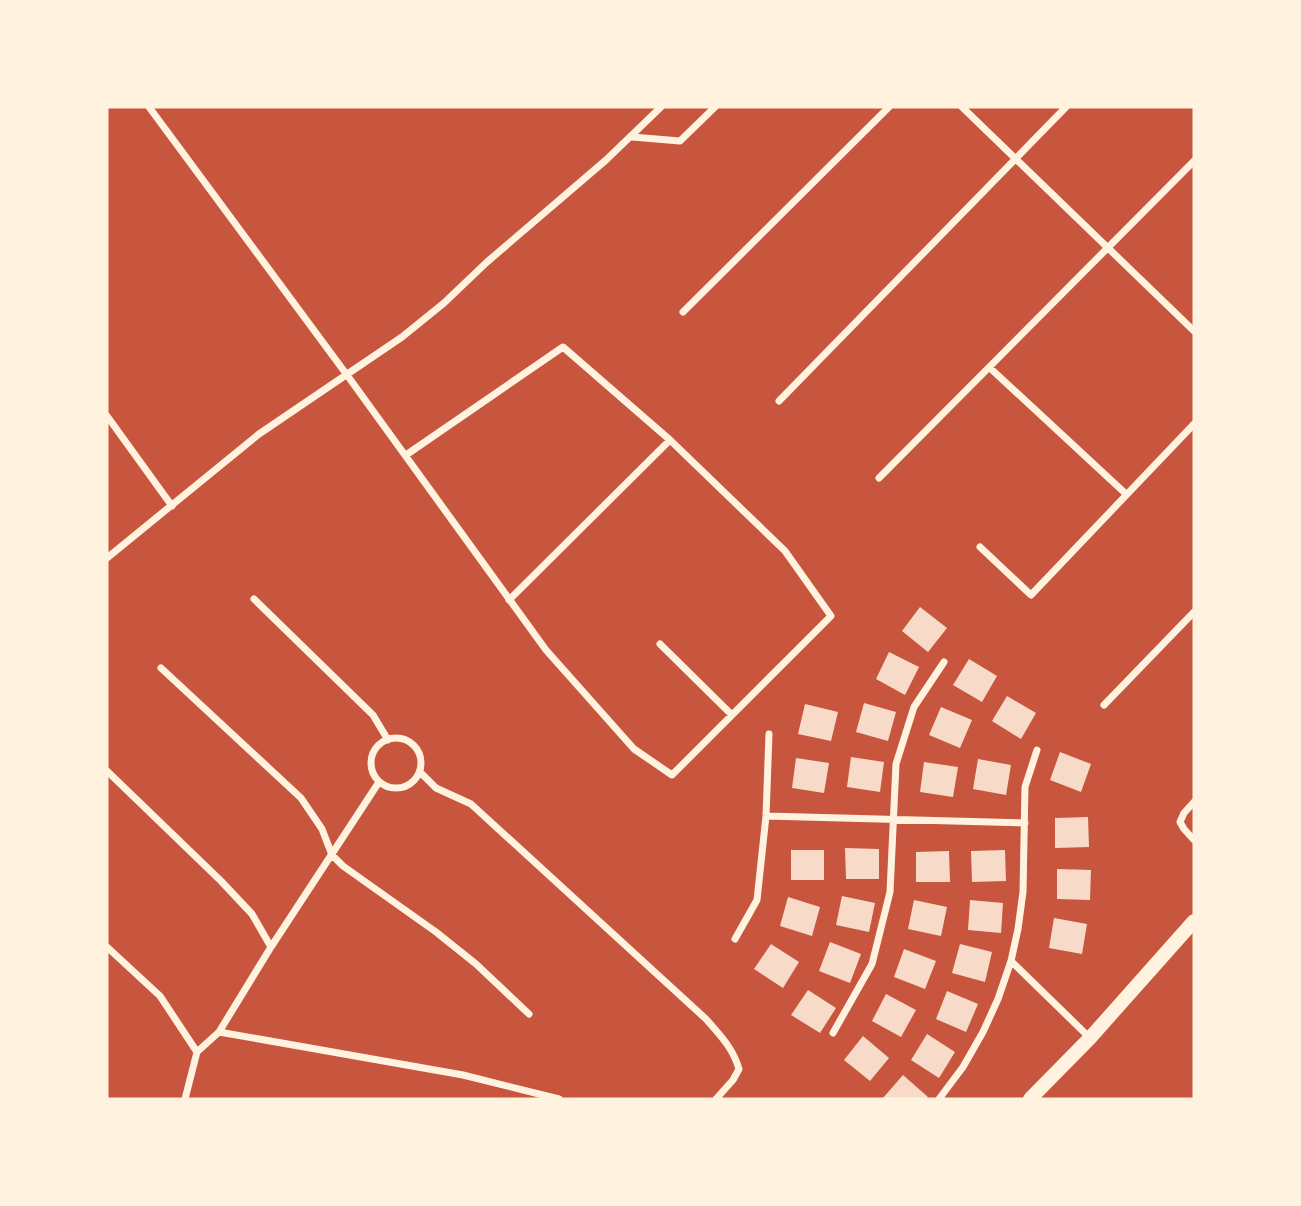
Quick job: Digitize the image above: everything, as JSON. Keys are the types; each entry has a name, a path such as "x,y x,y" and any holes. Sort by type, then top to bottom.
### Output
{"main road":[{"path":"1030,1099 1090,1038 1194,921"}],"street":[{"path":"149,107 546,650 634,749 672,775 831,616 785,551 670,440 563,347 406,455"},
{"path":"107,558 259,434 402,337 444,303 487,262 632,137 661,107"},
{"path":"632,137 680,141 715,107"},
{"path":"683,312 888,107"},
{"path":"962,107 1194,331"},
{"path":"779,401 1066,107"},
{"path":"879,478 1194,161"},
{"path":"990,368 1126,494"},
{"path":"107,416 172,506"},
{"path":"980,547 1031,595 1194,424"},
{"path":"509,600 670,440"},
{"path":"254,599 373,715 388,740"},
{"path":"1104,705 1194,612"},
{"path":"660,644 732,715"},
{"path":"833,1033 872,964 890,892 897,764 914,707 944,662"},
{"path":"160,668 301,798 322,829 332,855 343,866 436,932 476,964 529,1014"},
{"path":"735,939 757,900 766,816 769,734"},
{"path":"396,738 404,740 416,749 420,756 420,772 416,779 402,788 386,787 379,782 372,769 372,755 381,743 396,738"},
{"path":"939,1099 963,1067 983,1032 1011,961 1023,892 1025,787 1037,750"},
{"path":"107,771 252,914 271,947"},
{"path":"420,772 436,788 471,804 706,1019 727,1042 739,1069 716,1099"},
{"path":"185,1099 197,1052 219,1032 379,782"},
{"path":"1194,802 1180,821 1194,840"},
{"path":"766,816 1025,823"},
{"path":"107,947 160,996 197,1052"},
{"path":"1011,961 1090,1038"},
{"path":"219,1032 463,1075 559,1099"}],"building":[{"path":"920,607 947,628 928,652 902,631"},
{"path":"889,652 919,667 905,695 876,679"},
{"path":"969,659 997,676 982,702 953,685"},
{"path":"1007,696 1036,713 1021,739 992,721"},
{"path":"864,703 896,712 888,741 856,732"},
{"path":"805,704 838,712 831,741 798,734"},
{"path":"941,707 972,720 960,748 929,735"},
{"path":"1060,752 1091,764 1081,792 1050,780"},
{"path":"851,757 884,762 880,792 847,787"},
{"path":"796,758 829,763 824,793 792,788"},
{"path":"978,759 1011,765 1006,795 973,789"},
{"path":"924,762 958,767 953,797 920,792"},
{"path":"1088,817 1089,847 1055,848 1055,818"},
{"path":"845,848 879,849 879,879 846,879"},
{"path":"791,850 824,850 824,880 791,880"},
{"path":"1005,850 1006,881 972,882 971,851"},
{"path":"949,851 950,882 916,882 916,852"},
{"path":"1057,869 1091,870 1090,900 1057,899"},
{"path":"842,896 875,903 869,932 836,925"},
{"path":"788,897 820,907 812,936 780,926"},
{"path":"914,900 947,907 941,936 908,929"},
{"path":"970,900 1003,903 1001,933 968,930"},
{"path":"1054,918 1087,924 1082,954 1049,948"},
{"path":"830,942 861,954 850,983 819,971"},
{"path":"771,944 799,962 783,988 754,969"},
{"path":"960,944 992,952 985,982 952,973"},
{"path":"904,949 936,961 925,989 894,977"},
{"path":"808,990 836,1008 820,1033 791,1015"},
{"path":"947,991 978,1004 966,1032 936,1019"},
{"path":"886,994 916,1010 901,1037 872,1021"},
{"path":"927,1034 955,1052 939,1078 911,1060"},
{"path":"863,1036 889,1058 870,1081 844,1060"},
{"path":"903,1075 928,1097 883,1098"}]}
